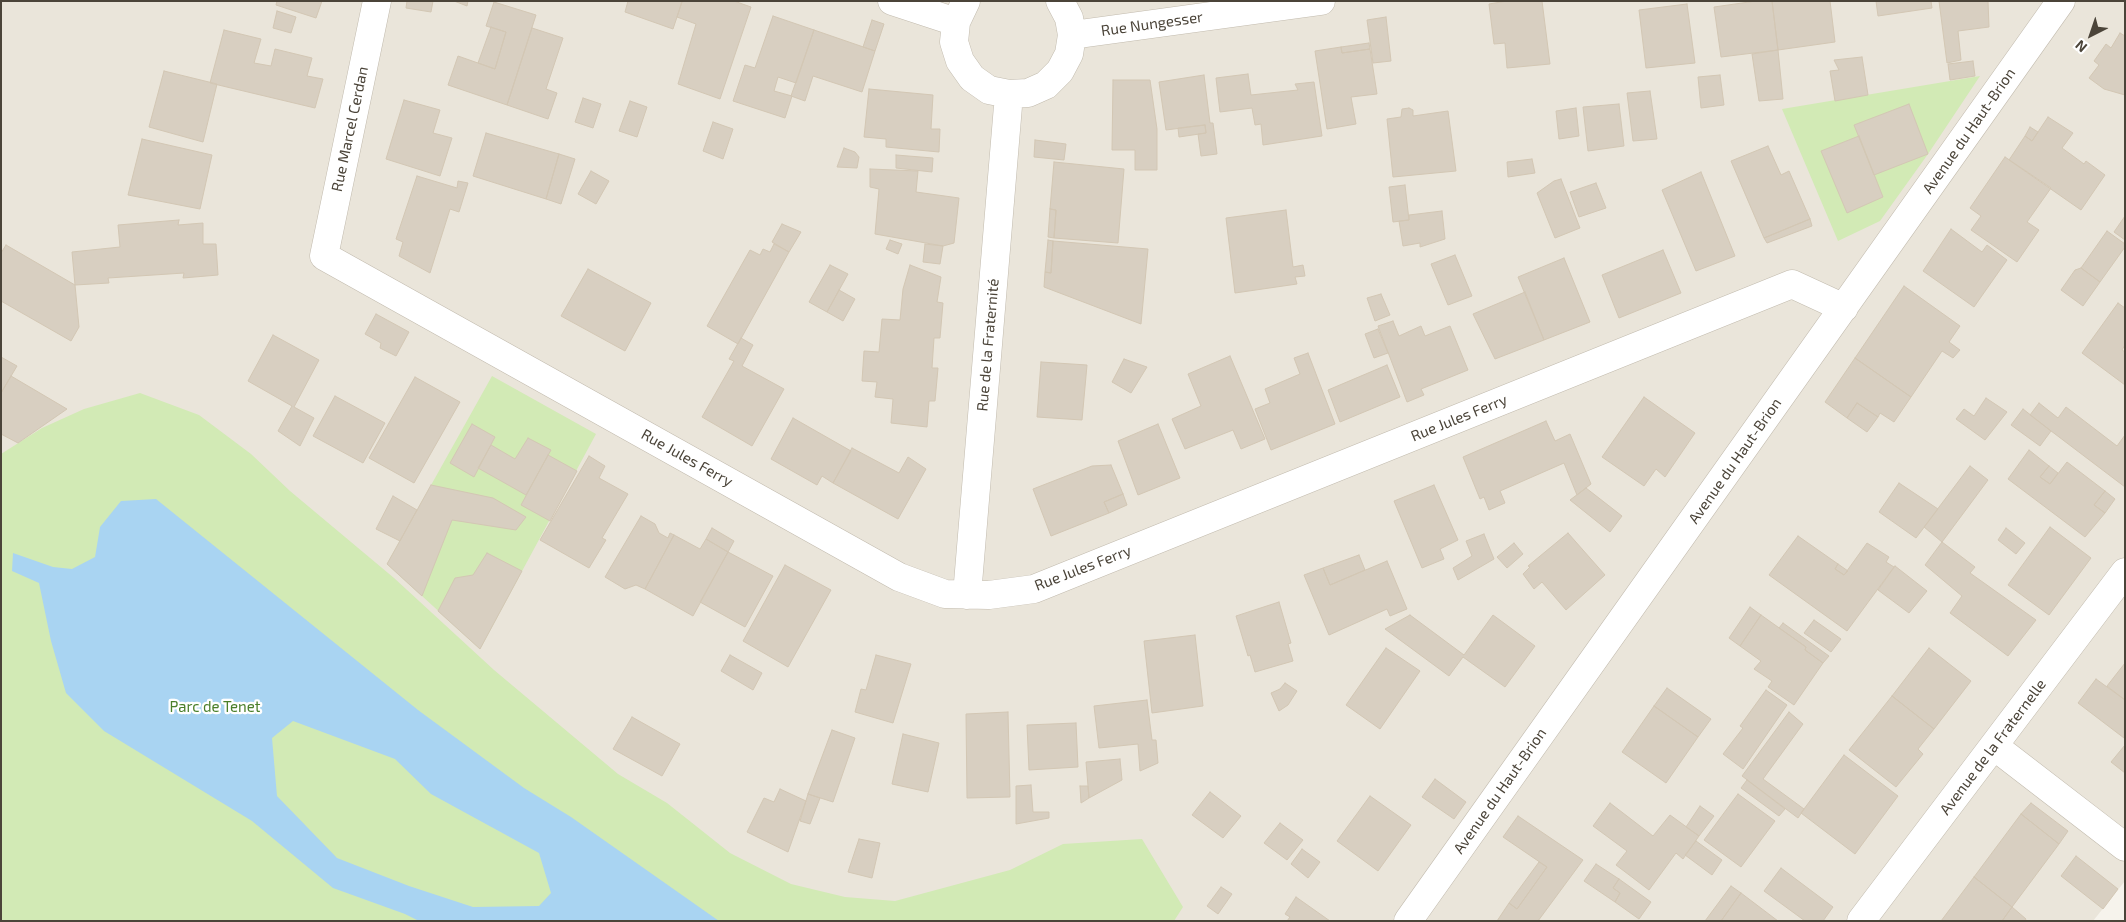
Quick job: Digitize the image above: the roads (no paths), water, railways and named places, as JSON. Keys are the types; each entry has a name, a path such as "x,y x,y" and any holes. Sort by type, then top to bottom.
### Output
{"street":[{"name":"Rue Marcel Cerdan","path":"324,256 377,1"},
{"path":"892,1 961,12 954,42 960,62 972,78 989,90 1009,94 1028,92 1046,85 1060,71 1069,54 1072,34 1069,18 1060,1"},
{"name":"Rue Nungesser","path":"1072,34 1321,1"},
{"name":"Avenue du Haut-Brion","path":"1408,921 2061,1"},
{"name":"Rue de la Fraternité","path":"968,595 1009,94"},
{"name":"Rue Jules Ferry","path":"324,256 899,577 945,594 968,595 1034,589 1792,284 1844,308"},
{"name":"Avenue de la Fraternelle","path":"1861,921 2125,572"},
{"path":"1994,746 2125,847"}],"water":[{"path":"156,499 418,710 524,788 571,817 719,921 419,921 405,914 333,888 252,821 104,731 66,693 51,641 39,583 12,571 13,553 53,567 72,569 95,557 100,527 121,501","holes":["293,721 395,759 431,794 539,853 551,893 539,906 473,907 409,886 337,858 277,796 272,738"]}],"park label":[{"name":"Parc de Tenet","path":"215,707"}]}
